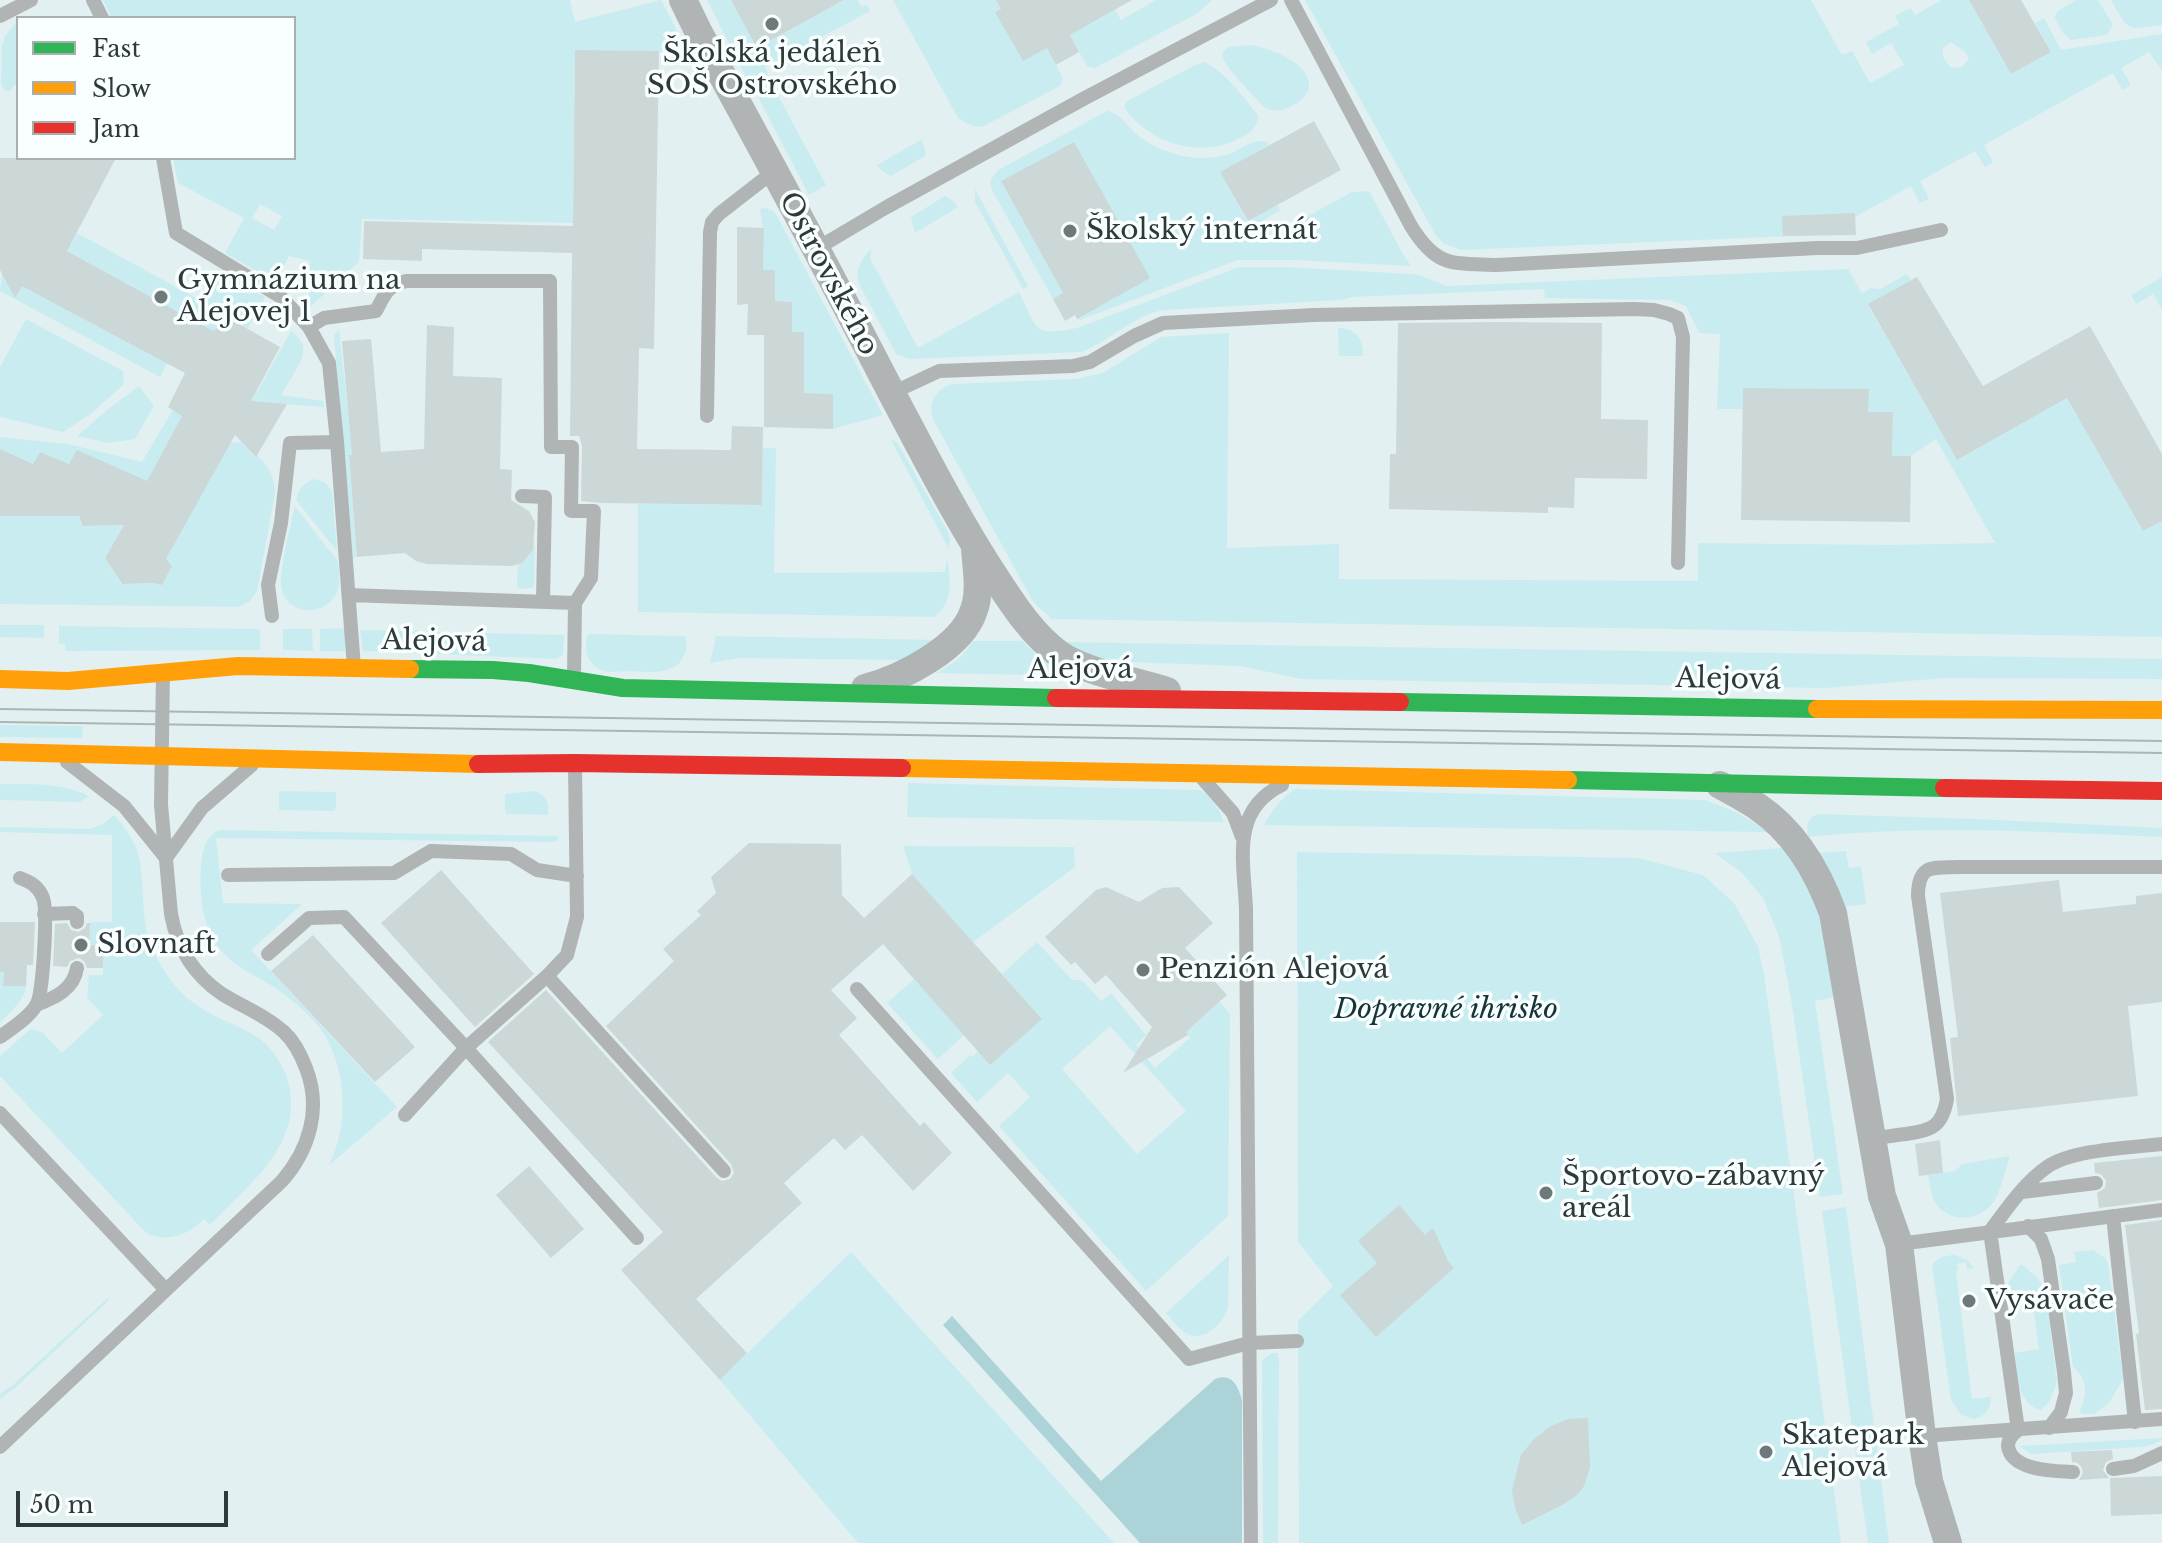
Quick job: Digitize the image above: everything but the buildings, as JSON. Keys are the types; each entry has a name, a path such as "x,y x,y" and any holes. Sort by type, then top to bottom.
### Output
{"street":[{"name":"Ostrovského","path":"683,0 975,546 1028,624 1057,653 1072,662 1192,699"},
{"path":"848,692 872,686 927,661 962,633 974,610 977,596 975,546"},
{"name":"Alejová","path":"0,679 68,681 238,666 493,670 623,688 981,697 1886,710 2162,710"},
{"path":"2094,711 2162,703"},
{"path":"0,752 258,760 2162,791"},
{"path":"1716,783 1759,807 1774,820 1811,863 1833,913 1882,1196 1899,1244 1929,1481 1948,1543"},
{"path":"1927,1543 1929,1481"}],"lane":[{"path":"0,16 31,0"},
{"path":"816,249 1058,113 1271,0"},
{"path":"1291,0 1411,226 1422,244 1445,261 1497,265 1857,248 1941,230"},
{"path":"163,160 176,233 270,288 309,327 329,363 354,669"},
{"path":"707,416 712,222 773,172"},
{"path":"309,327 324,318 376,311 393,284 406,281 550,281 551,447 572,447 571,511 594,511 591,578 575,603 574,681"},
{"path":"892,393 939,371 1073,366 1090,362 1163,323 1314,315 1654,310 1678,318 1683,337 1678,563"},
{"path":"272,616 268,585 281,523 290,443 337,442"},
{"path":"522,496 545,497 543,601"},
{"path":"349,595 575,603"},
{"path":"0,1447 289,1173 306,1145 312,1123 309,1075 289,1037 262,1014 229,998 211,985 193,968 174,929 161,805 163,672"},
{"path":"55,753 124,806 166,858"},
{"path":"166,858 207,803 258,760"},
{"path":"405,1115 466,1048 567,955 575,928 575,763"},
{"path":"1197,773 1233,813 1243,840 1251,1543"},
{"path":"1243,840 1251,812 1259,800 1271,790 1304,775"},
{"path":"228,875 394,873 431,851 511,854 537,870 577,876"},
{"path":"1872,1139 1925,1132 1939,1121 1945,1111 1947,1099 1918,896 1919,878 1924,871 1945,867 2162,867"},
{"path":"20,878 39,890 45,903 44,974 36,1005"},
{"path":"44,914 73,913 77,916 77,922"},
{"path":"268,954 309,918 344,917 637,1238"},
{"path":"0,1037 36,1005 67,988 73,982 77,968"},
{"path":"547,976 724,1171"},
{"path":"857,989 1189,1359 1249,1343 1297,1341"},
{"path":"0,1113 166,1290"},
{"path":"2018,1430 1990,1231 2049,1165 2071,1156 2162,1144"},
{"path":"2022,1192 2096,1183"},
{"path":"1899,1244 2162,1210"},
{"path":"2113,1216 2135,1422"},
{"path":"2028,1226 2041,1239 2048,1259 2064,1372 2066,1393 2061,1412 2049,1428"},
{"path":"1922,1436 2162,1419"},
{"path":"2018,1430 2010,1436 2008,1443 2015,1460 2036,1469 2072,1467"},
{"path":"2113,1464 2134,1466 2162,1451"}],"green space":[{"path":"103,0 570,0 575,22 661,0 684,44 661,52 575,50 573,223 362,219 359,262 308,309 310,261 289,256 275,282 225,253 244,218 178,183 173,160 296,160 296,16 111,16","holes":["260,204 282,216 274,230 252,218"]},
{"path":"707,0 731,0 758,48 844,0 857,0 862,7 867,5 870,11 765,67 826,185 809,195 758,93 752,88"},
{"path":"893,0 996,0 1001,9 996,12 1023,60 1047,48 1063,78 1060,86 982,127 966,123 958,118"},
{"path":"1156,0 1212,0 1198,13 1095,68 1087,66 1070,35 1115,10 1121,20"},
{"path":"1305,0 1811,0 1842,55 1852,51 1870,83 1904,65 1891,43 1872,54 1866,42 1899,24 1895,16 1911,8 1915,15 1942,0 1969,0 2011,74 2051,52 2035,23 2044,18 2061,50 2162,34 2162,71 2149,52 2121,68 2131,85 2122,90 2113,73 1984,145 1993,162 1985,167 1975,151 1920,181 1929,199 1920,203 1911,186 1855,217 1855,213 1819,215 1818,235 1461,250 1443,243 1435,234","holes":["1951,42 1969,59 1962,67 1952,68 1944,59 1943,48"]},
{"path":"2076,0 2098,0 2113,25 2107,35 2071,40 2063,33 2054,17"},
{"path":"2111,0 2162,0 2162,25 2130,26"},
{"path":"16,22 16,84 10,91 5,91 1,84 5,36"},
{"path":"1249,45 1276,52 1302,69 1309,84 1301,100 1277,110 1261,104 1234,75 1222,56 1228,47"},
{"path":"1204,62 1227,78 1258,115 1255,126 1244,136 1209,147 1178,144 1148,131 1125,109 1127,101"},
{"path":"1107,111 1117,115 1151,144 1188,157 1221,156 1251,143 1267,142 1269,145 1221,172 1247,221 1277,205 1280,210 1262,221 1271,236 1352,192 1369,191 1411,266 1238,260 1077,319 1074,143 1001,181 1063,293 1053,299 992,190 990,181 998,170"},
{"path":"921,140 925,156 891,176 877,165"},
{"path":"975,189 1028,286 1023,289 975,202"},
{"path":"945,196 958,207 915,233 911,217"},
{"path":"766,208 777,216 883,415 833,429 833,394 804,393 803,332 791,332 792,302 775,301 775,270 760,270 763,240 760,209"},
{"path":"77,233 200,300 217,269 265,297 248,328 230,319 220,335 67,251"},
{"path":"872,249 870,258 918,348 1019,292 1038,327 1062,331 1239,267 1409,274 1447,286 1848,269 1862,293 1871,288 1880,289 1907,274 1911,280 1868,305 1957,460 2067,398 2143,531 2162,521 2162,637 1052,619 1034,603 935,423 931,411 933,399 940,390 952,384 1076,379 1103,373 1161,337 1229,333 1227,548 1339,544 1339,579 1698,581 1698,543 1995,543 1936,439 1911,456 1892,456 1893,412 1868,412 1868,389 1743,388 1743,409 1717,409 1720,334 1699,333 1686,306 1669,300 1545,298 1544,289 1352,297 1164,310 1131,323 1081,352 909,359 896,354 859,284 860,264"},
{"path":"2,274 167,363 160,377 0,291"},
{"path":"2162,277 2162,310 2153,294 2136,304 2131,295"},
{"path":"26,319 123,371 124,384 92,413 63,432 0,417 0,367"},
{"path":"1338,328 1350,330 1357,336 1362,344 1363,356 1339,356"},
{"path":"339,329 352,449 349,456 357,557 353,558 334,335"},
{"path":"291,331 301,342 303,351 281,395 324,401 324,407 270,403 244,415"},
{"path":"139,386 154,406 135,439 108,443 77,436 107,410"},
{"path":"173,410 183,415 147,481 69,464 40,452 33,464 4,451 0,458 0,437 68,444 142,462"},
{"path":"891,440 897,442 948,532 949,549"},
{"path":"242,442 268,468 275,493 257,591 250,601 238,607 0,604 0,516 79,516 83,526 124,525 105,558 121,584 162,585 172,566 166,559 230,443"},
{"path":"763,448 776,448 774,573 945,572 947,559 948,599 940,612 934,617 638,612 638,504 762,505"},
{"path":"314,479 324,482 332,491 337,551 296,500 302,487"},
{"path":"295,506 338,564 338,590 332,600 315,610 295,607 287,601 282,591 283,563"},
{"path":"535,542 534,585 520,589 517,585 518,565 530,555"},
{"path":"0,625 44,625 44,638 0,637"},
{"path":"59,626 260,629 260,650 70,651 65,650 65,644 59,644"},
{"path":"345,628 345,651 320,651 320,629"},
{"path":"283,629 312,629 313,651 283,650"},
{"path":"360,630 564,635 563,654 557,659 363,651"},
{"path":"588,634 685,636 687,644 679,664 667,670 607,672 590,661 586,651"},
{"path":"716,636 941,640 912,657 898,660 738,658 710,663"},
{"path":"973,641 1023,641 1041,658 1077,676 936,673 957,660"},
{"path":"1060,642 2162,659 2162,679 1944,678 1825,688 1301,679 1240,666 1101,661"},
{"path":"0,725 83,726 82,738 0,737"},
{"path":"908,783 1201,790 1215,804 1223,822 907,817"},
{"path":"0,784 56,786 89,796 80,802 0,800"},
{"path":"1295,789 1705,800 1736,812 1769,832 1264,825 1277,805"},
{"path":"279,791 336,792 336,808 334,811 279,810"},
{"path":"535,791 546,800 548,815 507,814 505,794"},
{"path":"1819,814 2162,828 2162,837 1941,830 1808,837 1810,820"},
{"path":"114,815 137,850 146,928 162,966 188,999 254,1035 270,1048 285,1072 291,1101 289,1122 282,1142 257,1177 210,1225 204,1219 184,1233 170,1237 146,1233 0,1076 0,1056 32,1029 43,1033 62,1053 103,1015 87,998 89,975 103,975 104,946 89,945 90,922 112,922 112,835 0,832 0,827 90,829"},
{"path":"219,830 559,836 557,841 550,842 216,838 223,903 302,904 251,950 397,1107 329,1165 340,1133 343,1099 332,1049 320,1028 301,1008 227,957 209,930 201,889 202,856 207,841"},
{"path":"903,846 1074,847 1075,867 973,942 912,874"},
{"path":"1783,848 1799,870 1818,908 1836,997 1815,1001 1843,1194 1820,1197 1779,936 1763,898 1742,873 1715,853"},
{"path":"1846,851 1849,868 1861,866 1866,904 1844,907 1817,853"},
{"name":"Športovo-zábavný areál","path":"1297,852 1638,858 1703,875 1734,903 1758,947 1764,974 1841,1543 1299,1543 1298,1321 1333,1286 1298,1242"},
{"path":"1037,942 1072,980 1082,980 1101,1001 1111,993 1146,1035 1136,1045 1155,1068 1190,1038 1186,1032 1220,1002 1230,1014 1228,1216 1146,1291 999,1126 1030,1097 1008,1073 977,1102 951,1073 970,1055 972,1057 1041,1018 1002,974","holes":["1110,1026 1186,1111 1137,1154 1062,1069"]},
{"path":"0,972 4,972 3,986 26,986 20,1001 0,1023"},
{"path":"914,979 964,1035 938,1059 887,1003"},
{"path":"2010,1156 1996,1198 1984,1211 1959,1217 1937,1205 1928,1175 1955,1171 1962,1164"},
{"path":"1846,1207 1889,1543 1868,1543 1822,1211"},
{"path":"2093,1250 2108,1263 2123,1379 2109,1403 2094,1414 2082,1414 2079,1412 2085,1388 2082,1376 2073,1367 2059,1265 2076,1262 2074,1252"},
{"path":"851,1252 1114,1543 858,1543 720,1380"},
{"path":"1229,1255 1228,1307 1222,1320 1204,1334 1197,1336 1184,1332 1166,1313"},
{"path":"1955,1255 1967,1260 1974,1268 1967,1269 1966,1262 1957,1264 1956,1271 1972,1399 1991,1397 1987,1411 1974,1419 1961,1415 1951,1400 1932,1265 1940,1258"},
{"path":"2021,1264 2038,1278 2046,1294 2057,1382 2049,1402 2041,1410 2027,1402 2023,1395 2015,1353 2039,1349 2031,1294 2006,1298 2008,1283"},
{"path":"110,1296 106,1303 0,1399 0,1394"},
{"path":"1277,1353 1279,1359 1278,1543 1263,1543 1262,1360"},
{"path":"2162,1438 2141,1447 2032,1454 2019,1446"}],"shaded area":[{"path":"952,1316 1101,1481 1215,1379 1230,1379 1242,1400 1242,1543 1140,1543 943,1325"}],"tram line":[{"path":"0,709 2162,741"},
{"path":"0,722 2162,753"}],"traffic: fast":[{"path":"410,669 529,673 623,688 1056,698"},
{"path":"1400,702 1817,709"},
{"path":"1568,780 1944,788"}],"traffic: slow":[{"path":"0,679 68,681 238,666 410,669"},
{"path":"1817,709 2162,710"},
{"path":"0,752 478,764"},
{"path":"902,768 1568,780"}],"traffic: jam":[{"path":"1056,698 1400,702"},
{"path":"478,764 902,768"},
{"path":"1944,788 2162,791"}],"place":[{"name":"Školská jedáleň SOŠ Ostrovského","path":"772,24"},
{"name":"Školský internát","path":"1070,231"},
{"name":"Gymnázium na Alejovej 1","path":"161,297"},
{"name":"Slovnaft","path":"81,945"},
{"name":"Penzión Alejová","path":"1143,970"},
{"name":"Športovo-zábavný areál","path":"1546,1193"},
{"name":"Vysávače","path":"1969,1301"},
{"name":"Skatepark Alejová","path":"1766,1452"}],"park label":[{"name":"Dopravné ihrisko","path":"1446,1010"}]}
